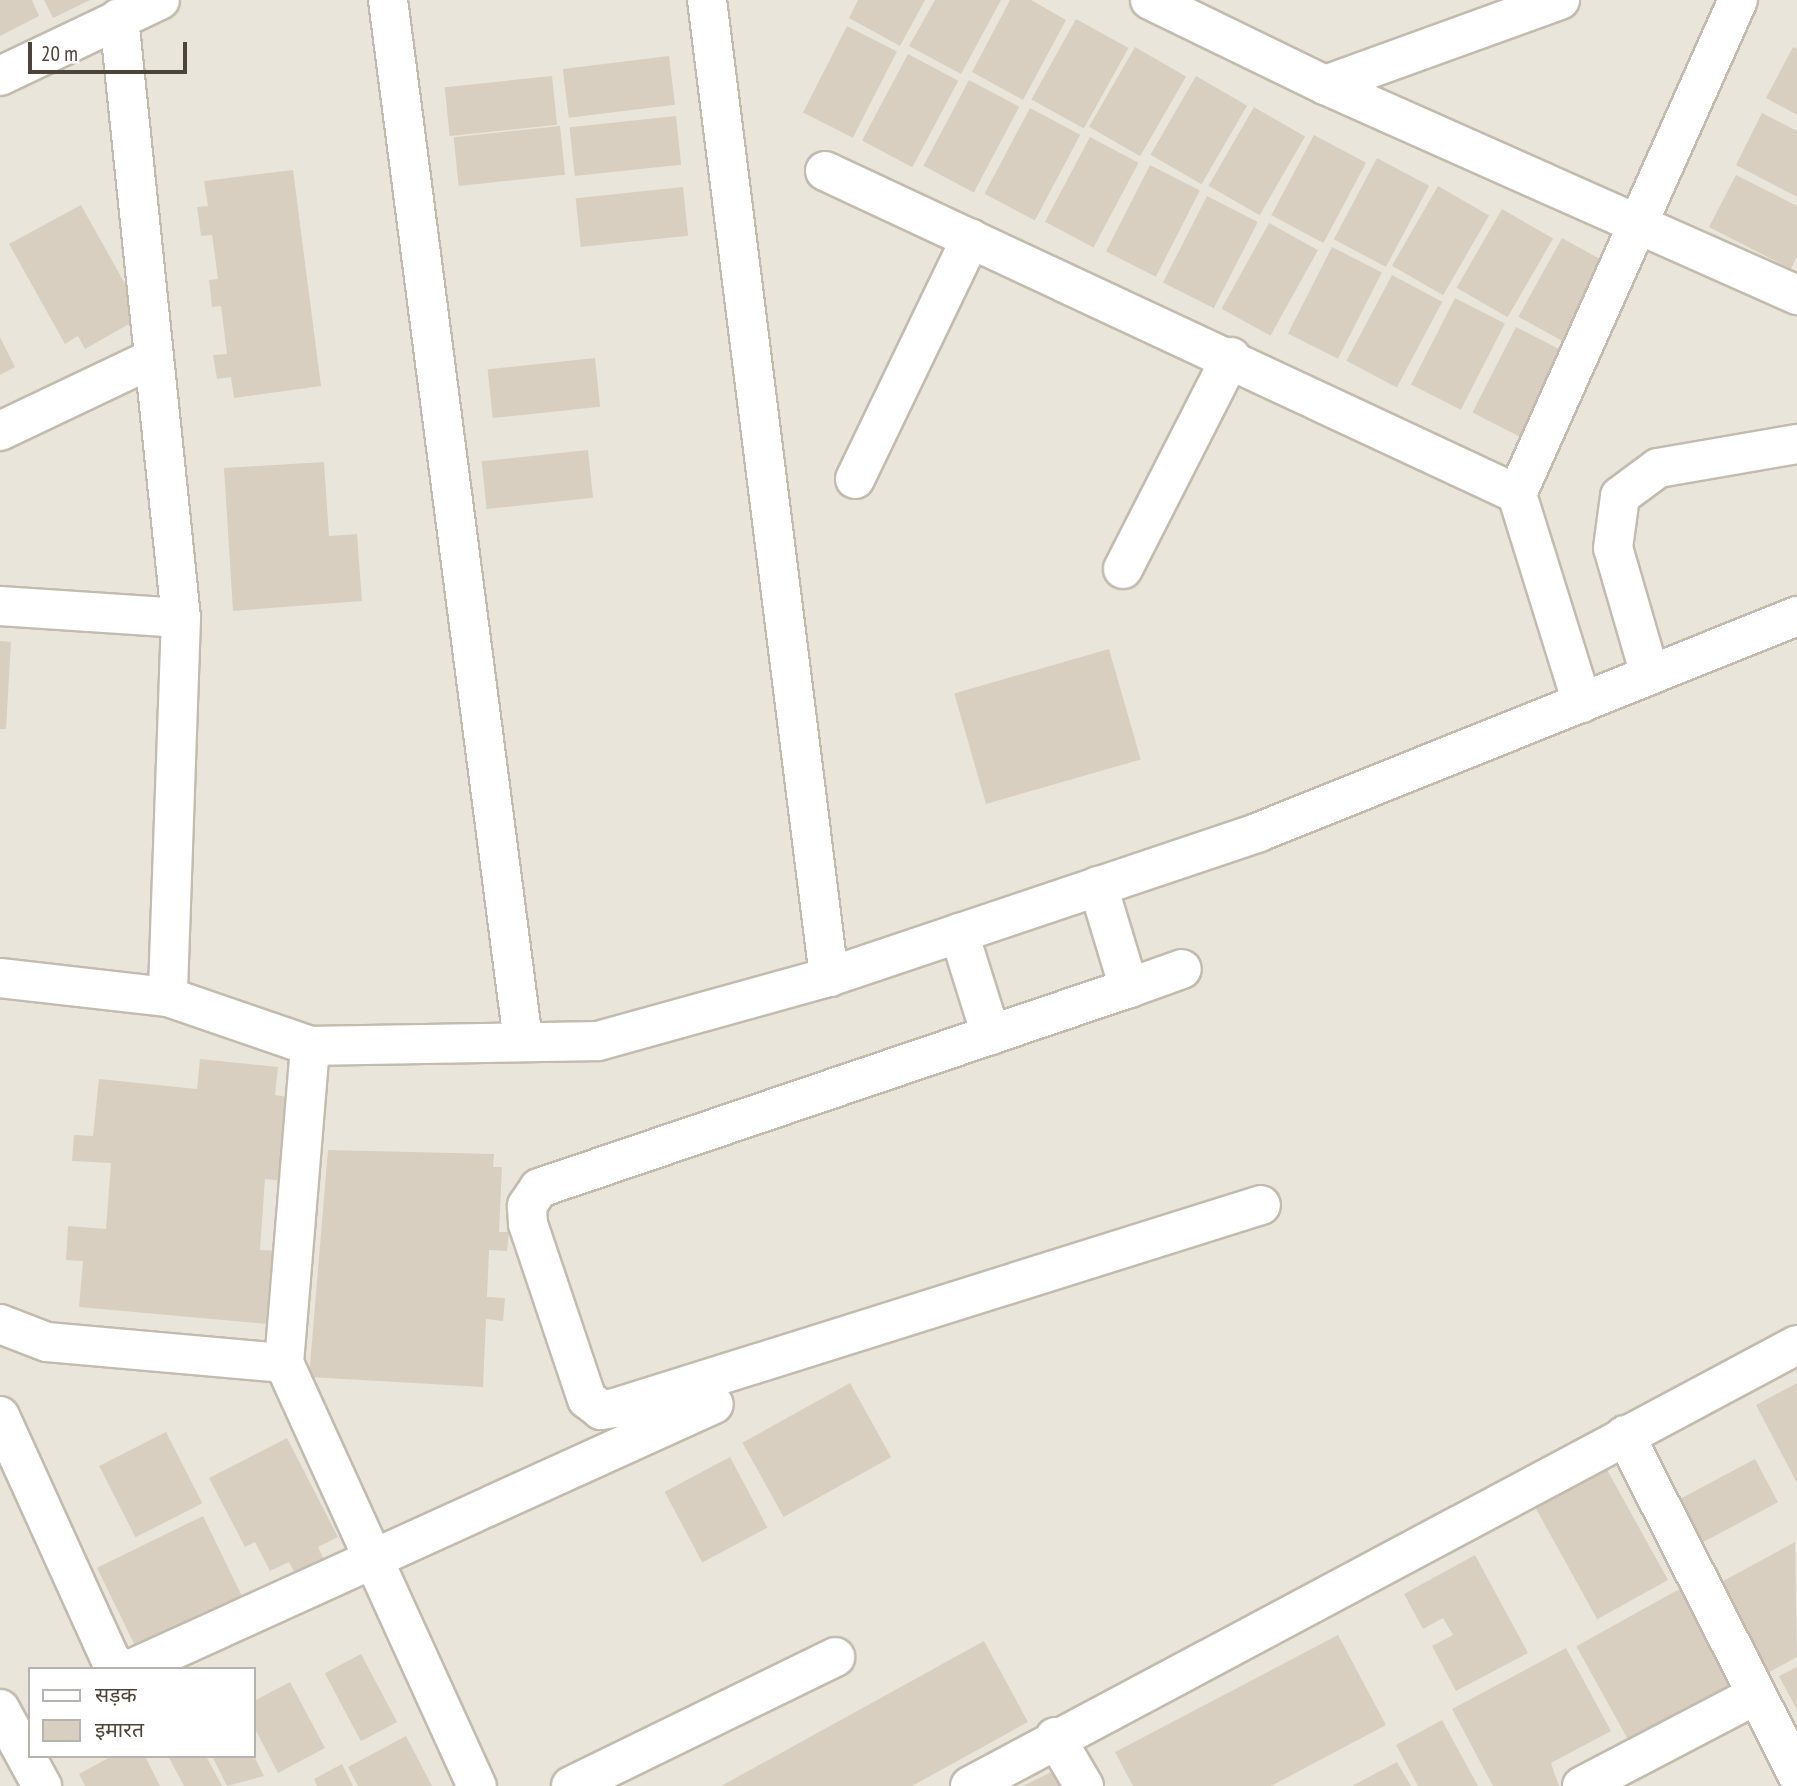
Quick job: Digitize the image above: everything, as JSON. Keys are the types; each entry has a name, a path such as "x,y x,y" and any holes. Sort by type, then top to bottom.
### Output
{"street":[{"path":"0,76 160,0"},
{"path":"388,0 523,1041"},
{"path":"707,0 829,977"},
{"path":"1150,0 1325,85 1797,295"},
{"path":"1325,85 1560,0"},
{"path":"1582,703 1517,494 1738,0"},
{"path":"119,18 181,618 168,997"},
{"path":"825,171 1231,357 1517,494"},
{"path":"856,480 971,238"},
{"path":"1123,569 1231,357"},
{"path":"0,431 154,358"},
{"path":"1650,675 1613,548 1620,496 1658,468 1797,444"},
{"path":"0,606 181,618"},
{"path":"0,978 168,997 310,1046 598,1041 829,977 1259,832 1797,616"},
{"path":"1098,886 1129,988"},
{"path":"959,933 991,1035"},
{"path":"1182,969 539,1188 527,1206 528,1224 587,1399 601,1410 615,1408 1261,1205"},
{"path":"310,1046 284,1363 369,1561 477,1786"},
{"path":"0,1324 47,1342 284,1363"},
{"path":"970,1786 1055,1737 1797,1345"},
{"path":"135,1667 714,1404"},
{"path":"0,1416 111,1661 120,1667"},
{"path":"1625,1435 1754,1696 1797,1774"},
{"path":"571,1786 835,1657"},
{"path":"1582,1786 1754,1696"},
{"path":"0,1709 42,1786"},
{"path":"1055,1737 1084,1786"}],"shaded area":[{"path":"0,0 1797,0 1797,1786 0,1786"}],"building":[{"path":"0,0 32,0 39,16 0,36"},
{"path":"44,0 90,0 53,18"},
{"path":"858,0 925,0 900,46 849,18"},
{"path":"935,0 1001,0 961,74 909,46"},
{"path":"1010,0 1031,0 1066,20 1023,100 972,72"},
{"path":"1076,19 1128,48 1084,129 1031,99"},
{"path":"847,26 897,51 853,138 803,112"},
{"path":"1135,47 1186,76 1140,156 1089,127"},
{"path":"1793,47 1797,49 1797,115 1766,98"},
{"path":"908,54 958,81 912,167 862,141"},
{"path":"669,56 675,105 569,118 563,69"},
{"path":"552,76 557,125 450,136 445,87"},
{"path":"1196,76 1247,106 1202,184 1150,155"},
{"path":"969,80 1019,107 974,192 923,166"},
{"path":"1254,107 1305,136 1260,215 1208,186"},
{"path":"1030,108 1080,135 1035,220 984,194"},
{"path":"1762,113 1797,131 1797,197 1736,165"},
{"path":"676,116 681,165 575,176 570,127"},
{"path":"560,126 565,175 459,186 454,137"},
{"path":"1314,135 1366,163 1323,243 1271,215"},
{"path":"1090,137 1139,163 1093,248 1045,222"},
{"path":"1377,158 1429,186 1386,267 1334,239"},
{"path":"1150,165 1200,190 1156,277 1106,251"},
{"path":"293,170 321,386 234,398 231,377 217,379 213,355 227,354 221,306 212,307 209,280 218,279 212,235 201,236 197,207 208,206 204,181"},
{"path":"1736,175 1797,206 1797,256 1791,269 1709,227"},
{"path":"1438,186 1489,216 1443,295 1392,266"},
{"path":"683,187 688,236 581,247 576,198"},
{"path":"1207,196 1258,222 1214,308 1163,282"},
{"path":"81,205 143,316 85,349 78,336 65,344 9,244"},
{"path":"1502,209 1553,238 1508,317 1456,288"},
{"path":"1269,223 1318,250 1270,336 1221,309"},
{"path":"1562,238 1613,266 1569,345 1518,317"},
{"path":"1332,247 1382,272 1338,359 1288,333"},
{"path":"1392,275 1442,302 1397,387 1346,361"},
{"path":"1455,298 1505,323 1461,410 1411,384"},
{"path":"1516,327 1566,352 1522,438 1472,413"},
{"path":"0,337 15,367 0,375"},
{"path":"595,358 600,407 493,418 488,369"},
{"path":"588,450 593,498 487,509 482,461"},
{"path":"324,462 329,536 357,534 362,601 233,611 224,468"},
{"path":"0,641 11,642 6,729 0,729"},
{"path":"1109,649 1141,760 986,804 954,693"},
{"path":"200,1059 278,1067 275,1095 287,1097 294,1182 265,1179 260,1250 289,1251 287,1275 272,1274 267,1324 79,1307 83,1261 66,1260 68,1226 106,1229 111,1163 72,1161 74,1135 93,1136 99,1079 197,1089"},
{"path":"328,1150 494,1154 493,1167 502,1167 499,1232 509,1232 507,1251 489,1250 487,1297 505,1298 503,1321 486,1319 483,1387 309,1377"},
{"path":"850,1383 891,1457 784,1517 742,1443"},
{"path":"1797,1383 1797,1483 1756,1405"},
{"path":"166,1432 202,1503 135,1537 99,1466"},
{"path":"287,1438 338,1537 318,1547 325,1562 297,1577 289,1562 270,1571 255,1542 245,1547 209,1478"},
{"path":"730,1457 768,1528 702,1562 665,1492"},
{"path":"1755,1459 1778,1502 1697,1545 1674,1502"},
{"path":"1606,1468 1668,1580 1597,1619 1535,1507"},
{"path":"203,1516 242,1597 136,1649 97,1568"},
{"path":"1795,1542 1797,1657 1766,1674 1712,1587"},
{"path":"1475,1555 1528,1653 1456,1691 1432,1646 1453,1635 1443,1618 1423,1629 1404,1594"},
{"path":"1683,1587 1741,1691 1634,1750 1576,1646"},
{"path":"1338,1635 1386,1725 1271,1786 1133,1786 1115,1752"},
{"path":"984,1641 1028,1722 912,1786 721,1786"},
{"path":"1566,1648 1611,1731 1551,1763 1559,1786 1493,1786 1452,1709"},
{"path":"361,1654 397,1722 361,1741 325,1673"},
{"path":"1797,1667 1797,1710 1779,1676"},
{"path":"290,1682 325,1748 278,1773 256,1731 256,1700"},
{"path":"1442,1720 1478,1786 1418,1786 1396,1745"},
{"path":"406,1736 432,1786 358,1786 348,1767"},
{"path":"108,1758 146,1758 160,1786 85,1786 79,1774"},
{"path":"169,1758 207,1758 222,1786 184,1786"},
{"path":"213,1758 255,1758 264,1776 227,1786"},
{"path":"1397,1762 1411,1786 1352,1786"},
{"path":"342,1764 353,1786 317,1786 314,1779"},
{"path":"1053,1771 1060,1786 1023,1786"}]}
